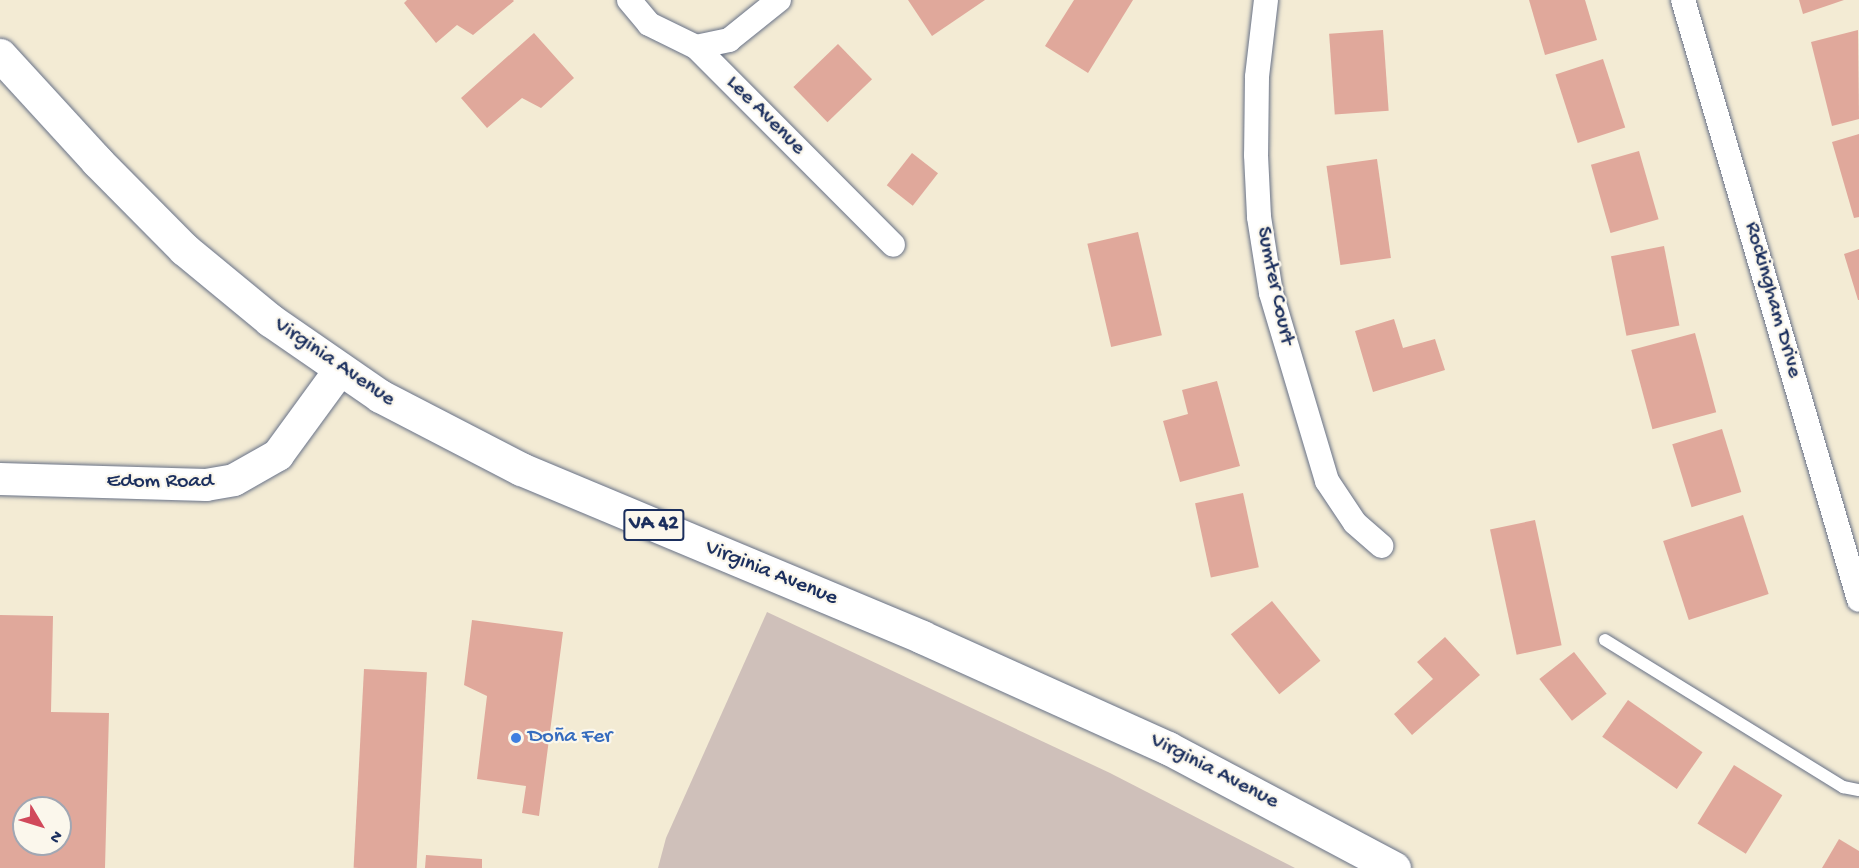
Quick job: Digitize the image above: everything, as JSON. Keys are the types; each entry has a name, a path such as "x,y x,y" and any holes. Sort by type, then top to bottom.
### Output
{"main road":[{"name":"Virginia Avenue","path":"0,56 97,162 184,249 263,314 340,370 420,419 512,465 1067,701 1208,768 1394,868"}],"street":[{"name":"Lee Avenue","path":"629,0 649,24 696,47 893,245"},
{"path":"696,47 729,40 779,0"},
{"name":"Sumter Court","path":"1266,0 1257,77 1256,154 1259,217 1271,293 1327,481 1355,523 1381,546"},
{"name":"Rockingham Drive","path":"1683,0 1859,600"},
{"name":"Edom Road","path":"0,479 183,485 234,480 278,455 340,370"}],"lane":[{"path":"1605,640 1843,787 1859,790"}],"shaded area":[{"path":"767,612 1110,773 1295,868 658,868 666,838"}],"building":[{"path":"407,0 514,1 473,35 457,25 436,43 404,3"},
{"path":"908,0 985,0 932,36"},
{"path":"1074,0 1133,0 1088,73 1045,46"},
{"path":"1529,0 1585,0 1597,40 1545,55"},
{"path":"1799,0 1844,0 1803,14"},
{"path":"1383,30 1389,111 1335,115 1329,34"},
{"path":"1858,30 1859,119 1832,126 1811,42"},
{"path":"534,33 574,78 541,108 522,98 487,128 461,98"},
{"path":"838,44 872,79 827,122 793,87"},
{"path":"1603,59 1625,127 1578,143 1555,74"},
{"path":"1859,134 1859,217 1854,218 1832,142"},
{"path":"1639,151 1659,219 1611,233 1591,165"},
{"path":"912,153 938,173 913,206 887,185"},
{"path":"1377,159 1391,258 1340,265 1326,166"},
{"path":"1138,232 1162,335 1111,347 1087,244"},
{"path":"1664,246 1679,326 1626,336 1611,256"},
{"path":"1859,249 1859,300 1858,300 1844,254"},
{"path":"1394,319 1403,348 1435,339 1445,370 1373,392 1355,331"},
{"path":"1695,333 1716,412 1652,429 1631,350"},
{"path":"1217,381 1240,466 1180,482 1163,421 1188,414 1182,390"},
{"path":"1722,429 1741,492 1692,507 1672,444"},
{"path":"1243,493 1259,567 1211,578 1195,503"},
{"path":"1743,515 1769,594 1689,620 1663,541"},
{"path":"1535,520 1562,645 1517,655 1490,530"},
{"path":"1272,601 1320,661 1279,694 1231,634"},
{"path":"0,615 53,616 51,712 109,713 105,868 0,868"},
{"name":"Doña Fer","path":"472,620 563,632 539,816 522,813 526,786 477,779 487,696 464,685"},
{"path":"1445,637 1480,675 1412,735 1394,714 1433,679 1417,662"},
{"path":"1574,652 1607,694 1572,721 1539,679"},
{"path":"364,669 427,672 417,868 354,868"},
{"path":"1628,700 1703,752 1677,789 1602,737"},
{"path":"1734,765 1782,795 1746,854 1697,824"},
{"path":"1839,839 1859,851 1859,868 1822,868"},
{"path":"426,855 482,859 482,868 425,868"}],"place":[{"name":"Doña Fer","path":"516,738"}]}
